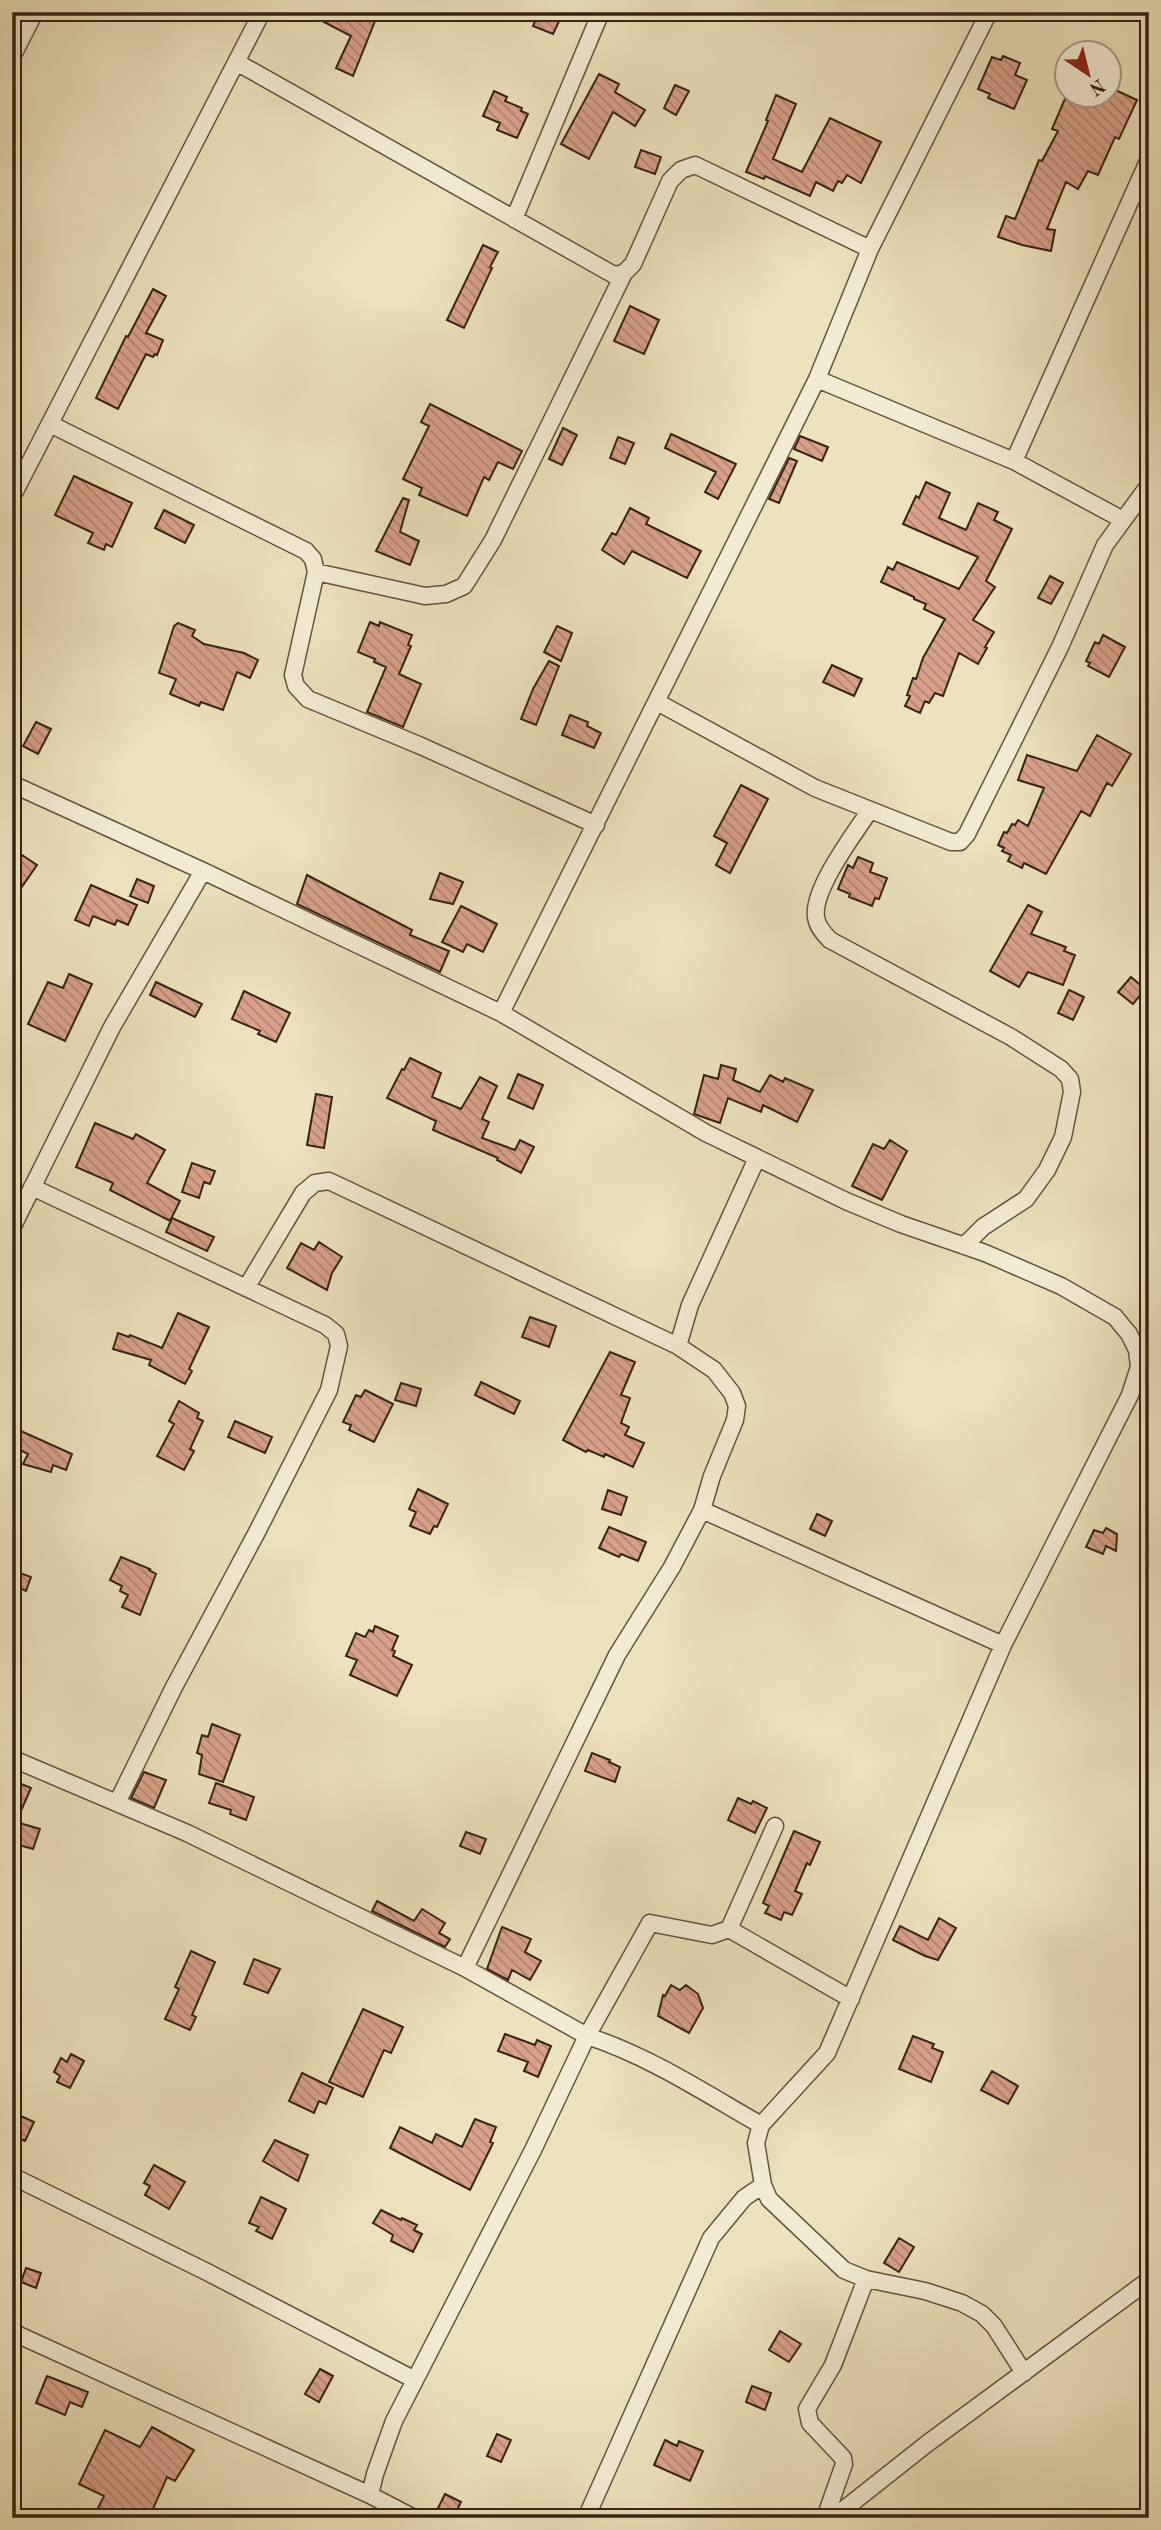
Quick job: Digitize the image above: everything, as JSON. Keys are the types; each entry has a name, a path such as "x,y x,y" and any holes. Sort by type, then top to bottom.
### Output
{"street":[{"path":"12,57 34,12"},
{"path":"12,496 262,12"},
{"path":"514,219 601,12"},
{"path":"501,1013 817,379 870,249 989,12"},
{"path":"238,63 614,275 624,273"},
{"path":"1014,461 1149,159"},
{"path":"316,572 425,596 446,594 464,586 493,540 624,273 632,264 670,181 681,170 695,166 870,249"},
{"path":"817,379 1014,461 1123,520"},
{"path":"50,424 306,551 313,559 316,572 293,675 296,686 308,699 421,746 596,825"},
{"path":"657,702 815,788 951,842 960,842 967,834 1060,647 1105,545 1149,485"},
{"path":"12,785 203,871 501,1013 706,1133 846,1201 1061,1286 1115,1317 1129,1334 1137,1350 1139,1367 1130,1395 1003,1645 827,2053 761,2125 756,2143 763,2185 769,2199 844,2270 866,2279 925,2291 962,2303 982,2314 995,2326 1024,2373"},
{"path":"870,810 836,860 818,895 815,915 819,928 830,940 1011,1037 1061,1069 1070,1079 1072,1092 1063,1138 1047,1170 1026,1199 983,1227 964,1246"},
{"path":"12,1228 112,1027 203,871"},
{"path":"678,1346 690,1305 757,1158"},
{"path":"246,1288 303,1193 314,1183 330,1181 678,1346 714,1370 732,1393 737,1406 735,1420 712,1476 702,1510 617,1655 465,1968"},
{"path":"32,1188 326,1325 336,1334 340,1346 329,1390 174,1687 117,1803"},
{"path":"702,1510 1003,1645"},
{"path":"12,1762 18,1761 187,1833 465,1968 587,2036 612,2044 665,2070 761,2125"},
{"path":"729,1929 775,1826"},
{"path":"370,2495 390,2431 533,2150 587,2036 650,1923 712,1934 729,1929 850,1999"},
{"path":"12,2176 207,2272 415,2380"},
{"path":"586,2518 711,2238 744,2199 763,2185"},
{"path":"825,2518 844,2464 843,2458 810,2423 807,2409 833,2365 866,2279"},
{"path":"833,2518 929,2443 1149,2280"},
{"path":"12,2332 370,2495 414,2518"}],"building":[{"path":"305,12 366,12 377,16 353,76 336,68 351,36"},
{"path":"539,12 550,12 561,17 553,34 533,26"},
{"path":"1003,56 1020,63 1015,75 1027,80 1014,109 988,98 990,94 978,89 992,57 1001,60"},
{"path":"599,74 619,84 615,92 645,110 635,126 613,112 589,159 561,144"},
{"path":"675,85 689,91 676,115 664,108"},
{"path":"494,91 507,97 505,101 522,108 521,111 528,114 517,138 497,130 500,123 483,116"},
{"path":"1122,93 1137,100 1119,139 1115,137 1098,175 1088,171 1078,189 1066,182 1047,229 1055,230 1051,251 998,237 1006,216 1015,219 1039,160 1042,161 1058,131 1052,129 1061,108 1122,108"},
{"path":"776,95 796,104 773,159 802,172 830,118 881,142 861,183 847,175 842,183 838,181 833,191 816,182 810,196 765,176 764,179 746,172"},
{"path":"641,150 661,157 655,174 635,167"},
{"path":"483,245 498,252 464,328 447,320"},
{"path":"153,289 166,296 146,333 163,340 157,355 153,357 146,354 118,409 96,398 126,336 128,337"},
{"path":"630,306 659,320 644,354 614,341"},
{"path":"430,404 522,451 513,469 498,462 489,480 484,477 467,516 419,495 422,488 403,479 429,426 421,422"},
{"path":"563,428 577,435 562,465 549,459"},
{"path":"671,434 736,464 718,499 705,492 716,472 665,448"},
{"path":"800,436 828,447 822,461 794,449"},
{"path":"618,437 634,443 625,464 610,458"},
{"path":"789,458 797,461 779,503 769,499"},
{"path":"74,476 132,503 112,547 106,544 104,550 88,543 93,533 55,515"},
{"path":"926,482 950,493 939,518 966,530 978,503 998,512 994,520 1012,529 986,581 995,587 973,620 994,632 985,647 987,648 978,664 959,653 943,696 935,693 929,703 925,701 920,713 905,706 910,696 907,695 923,658 945,619 924,609 926,604 914,597 881,582 888,567 893,570 897,562 959,589 978,557 903,524"},
{"path":"403,498 409,500 400,532 419,541 410,565 376,551"},
{"path":"630,508 649,518 646,524 701,551 687,578 632,551 624,564 602,550 612,533 616,535"},
{"path":"164,510 194,525 185,543 155,528"},
{"path":"1050,576 1063,583 1051,604 1038,598"},
{"path":"370,622 379,626 380,622 412,635 408,645 411,646 399,674 421,684 403,727 367,712 386,667 358,652"},
{"path":"178,623 195,630 192,636 204,644 244,653 258,660 250,678 237,672 223,710 201,702 199,706 170,694 176,679 159,673 174,626"},
{"path":"557,626 572,633 561,661 544,652"},
{"path":"1103,635 1125,647 1109,677 1088,666 1090,663 1086,661 1095,642 1099,644"},
{"path":"549,661 559,666 536,725 521,719 533,689"},
{"path":"832,665 862,679 854,696 823,682"},
{"path":"570,715 588,722 587,726 601,733 594,748 562,735"},
{"path":"36,722 51,729 38,754 23,746"},
{"path":"1097,735 1131,754 1112,786 1107,783 1090,816 1081,811 1046,874 1024,863 1022,868 1008,861 1011,855 1002,851 1004,848 998,845 1004,832 1007,833 1018,820 1028,826 1044,788 1018,780 1027,755 1077,771"},
{"path":"741,785 768,799 730,873 716,865 727,843 714,836"},
{"path":"22,855 37,865 12,901 12,869"},
{"path":"858,857 873,863 870,872 887,878 879,899 875,898 872,906 849,897 850,894 838,889 848,865 853,868"},
{"path":"440,873 463,882 453,904 430,899"},
{"path":"307,875 412,930 410,935 449,951 440,972 297,904"},
{"path":"137,879 154,886 148,903 130,896"},
{"path":"91,885 137,905 128,925 117,920 115,925 93,916 89,926 75,920"},
{"path":"1028,905 1042,912 1031,934 1066,947 1064,951 1075,955 1063,985 1028,972 1019,987 990,971"},
{"path":"461,906 497,924 483,952 467,944 463,952 442,942"},
{"path":"69,974 92,984 65,1041 28,1024 48,982 63,988"},
{"path":"1131,977 1145,989 1133,1004 1118,992"},
{"path":"156,982 202,1004 195,1017 150,995"},
{"path":"1069,990 1084,997 1073,1020 1058,1013"},
{"path":"244,991 290,1013 276,1042 258,1034 260,1031 232,1019"},
{"path":"410,1058 441,1073 432,1097 461,1109 480,1077 497,1086 482,1119 489,1122 482,1138 515,1150 520,1140 534,1147 521,1173 497,1160 498,1158 433,1130 436,1121 387,1098"},
{"path":"721,1065 736,1069 733,1080 760,1092 770,1075 783,1082 785,1078 813,1090 797,1122 763,1105 761,1112 728,1098 720,1123 694,1114 704,1075 718,1079"},
{"path":"518,1074 543,1085 533,1109 508,1098"},
{"path":"316,1094 332,1097 324,1148 307,1145"},
{"path":"95,1123 133,1139 136,1134 165,1150 147,1183 180,1201 170,1221 110,1190 113,1183 76,1167"},
{"path":"890,1140 907,1151 882,1200 852,1186 873,1144 884,1149"},
{"path":"192,1163 215,1171 210,1184 204,1182 199,1198 182,1192"},
{"path":"172,1218 214,1237 207,1251 166,1232"},
{"path":"319,1242 342,1257 332,1273 327,1290 287,1268 301,1243 314,1250"},
{"path":"178,1313 209,1327 189,1369 192,1371 185,1384 149,1365 151,1360 113,1349 118,1333 162,1348"},
{"path":"530,1317 556,1326 549,1347 522,1337"},
{"path":"610,1352 635,1362 621,1395 630,1398 621,1423 629,1427 625,1435 644,1443 633,1467 605,1454 604,1457 588,1450 586,1452 563,1440"},
{"path":"481,1382 520,1401 514,1414 475,1395"},
{"path":"401,1383 421,1389 416,1406 395,1400"},
{"path":"365,1390 393,1404 374,1442 349,1430 351,1425 343,1422 356,1395 361,1397"},
{"path":"179,1401 199,1413 197,1418 203,1421 190,1449 194,1451 184,1470 157,1456 174,1424 169,1421"},
{"path":"235,1421 272,1437 265,1453 228,1437"},
{"path":"12,1427 72,1454 66,1470 53,1465 51,1472 23,1464 28,1454 12,1446"},
{"path":"418,1489 448,1504 437,1527 434,1526 430,1534 410,1526 416,1512 409,1509"},
{"path":"608,1490 627,1497 621,1515 602,1509"},
{"path":"817,1514 832,1521 825,1536 810,1529"},
{"path":"609,1527 646,1542 638,1561 621,1554 619,1557 599,1548"},
{"path":"1106,1528 1117,1534 1116,1551 1106,1546 1103,1554 1086,1547 1094,1530 1103,1533"},
{"path":"121,1557 156,1574 140,1615 122,1607 128,1595 120,1591 122,1586 110,1580"},
{"path":"12,1570 31,1577 26,1591 12,1585"},
{"path":"375,1626 398,1636 392,1650 395,1651 393,1656 412,1665 397,1696 350,1675 357,1660 346,1656 356,1633 365,1637 369,1630 373,1632"},
{"path":"212,1724 240,1735 223,1782 199,1774 202,1755 197,1753 202,1735 208,1737"},
{"path":"592,1753 620,1767 615,1782 585,1771"},
{"path":"144,1772 166,1780 154,1808 131,1798"},
{"path":"12,1780 31,1788 16,1822 40,1829 33,1849 12,1843"},
{"path":"216,1783 254,1797 246,1820 230,1814 231,1810 209,1803"},
{"path":"738,1798 767,1808 755,1833 728,1820"},
{"path":"794,1831 820,1842 795,1891 802,1894 792,1915 784,1912 781,1920 765,1913 769,1906 763,1903"},
{"path":"466,1832 486,1839 480,1854 460,1846"},
{"path":"377,1901 414,1921 422,1909 445,1923 439,1933 450,1939 445,1947 372,1911"},
{"path":"939,1918 956,1928 938,1960 893,1940 900,1926 928,1940"},
{"path":"502,1927 531,1939 525,1952 541,1961 530,1980 512,1970 508,1980 487,1969"},
{"path":"191,1951 215,1962 192,2015 196,2017 190,2030 165,2019 179,1989 175,1987"},
{"path":"254,1959 280,1969 268,1993 244,1984"},
{"path":"671,1985 680,1990 686,1985 698,1994 703,2008 689,2033 658,2016 663,1995 665,1996"},
{"path":"363,2009 403,2027 391,2053 384,2050 363,2097 329,2082"},
{"path":"505,2034 535,2045 537,2040 551,2046 538,2077 524,2071 528,2062 498,2051"},
{"path":"913,2036 934,2044 932,2048 943,2052 931,2082 899,2069"},
{"path":"71,2054 84,2061 70,2088 57,2082 60,2076 54,2072 61,2058 67,2062"},
{"path":"992,2071 1018,2086 1008,2104 981,2090"},
{"path":"302,2073 333,2088 326,2104 319,2101 314,2113 289,2101"},
{"path":"12,2112 34,2122 25,2141 12,2135"},
{"path":"475,2119 496,2127 490,2142 493,2143 470,2190 390,2148 400,2127 432,2143 436,2134 462,2147"},
{"path":"275,2140 308,2155 298,2181 263,2161"},
{"path":"154,2165 185,2182 169,2209 145,2195 150,2186 144,2183"},
{"path":"261,2197 286,2209 272,2239 256,2231 259,2227 249,2223"},
{"path":"381,2210 417,2225 414,2230 422,2234 413,2252 391,2241 393,2235 373,2223"},
{"path":"899,2238 914,2247 899,2272 884,2263"},
{"path":"26,2268 41,2273 36,2288 21,2282"},
{"path":"780,2331 801,2344 789,2362 769,2350"},
{"path":"320,2369 333,2376 319,2402 305,2394"},
{"path":"47,2376 88,2392 82,2407 70,2402 65,2415 36,2403"},
{"path":"752,2386 771,2393 765,2410 746,2402"},
{"path":"152,2427 194,2450 175,2481 167,2477 149,2518 93,2518 104,2496 79,2484 105,2430 140,2447"},
{"path":"497,2434 511,2440 501,2462 487,2456"},
{"path":"665,2440 677,2446 679,2441 703,2451 690,2481 654,2465"},
{"path":"445,2494 461,2502 453,2518 433,2518"}]}
